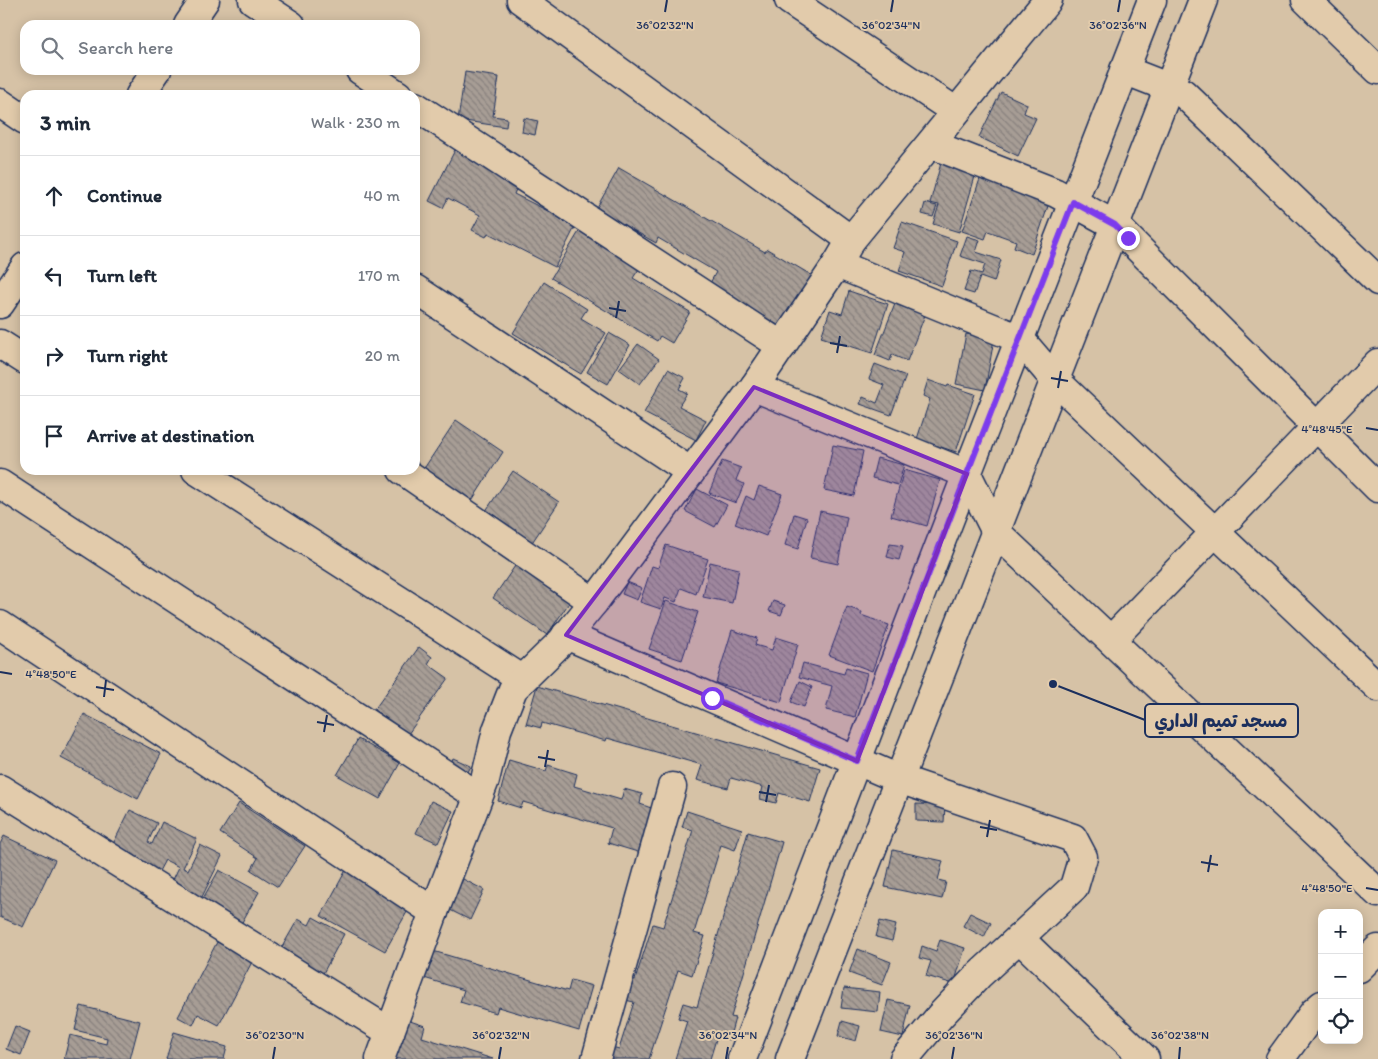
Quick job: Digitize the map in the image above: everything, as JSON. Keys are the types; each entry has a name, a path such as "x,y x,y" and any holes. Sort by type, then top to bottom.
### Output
{"street":[{"path":"191,20 205,0"},
{"path":"253,0 283,20"},
{"path":"521,0 851,240"},
{"path":"790,0 955,111"},
{"path":"742,1059 1152,0"},
{"path":"790,1059 1203,0"},
{"path":"1306,0 1378,70"},
{"path":"380,1059 484,780 497,730 513,689 566,635 594,602 754,387 837,264 851,240 931,144 955,111 1044,1"},
{"path":"1124,70 1183,94 1378,281"},
{"path":"143,90 154,75"},
{"path":"368,75 390,90"},
{"path":"0,103 20,117"},
{"path":"420,109 782,346"},
{"path":"931,144 1056,193 1115,225 1378,488"},
{"path":"837,264 1020,338 1055,380 1378,687"},
{"path":"0,304 20,274"},
{"path":"420,292 691,472"},
{"path":"0,344 20,357"},
{"path":"1111,640 1378,363"},
{"path":"754,387 967,474 996,532 1378,894"},
{"path":"204,475 522,680"},
{"path":"409,475 594,602"},
{"path":"0,484 478,796"},
{"path":"0,625 434,912"},
{"path":"566,635 899,779 1073,838 1083,857 1074,887 978,976 940,1016 904,1059"},
{"path":"596,1059 672,786"},
{"path":"0,789 390,1032"},
{"path":"1019,938 1146,1059"},
{"path":"1363,964 1378,949"},
{"path":"1280,1059 1318,1008"}],"highlighted area":[{"path":"754,387 967,474 857,761 566,635"}],"building":[{"path":"465,72 499,77 493,116 507,118 506,127 458,120"},
{"path":"1001,92 1027,104 1024,113 1036,118 1018,156 979,137"},
{"path":"524,118 538,121 535,135 522,132"},
{"path":"455,150 519,183 514,194 576,225 555,267 488,233 486,237 472,230 480,215 448,198 443,208 429,201"},
{"path":"941,163 976,173 959,232 933,224 939,205 930,203"},
{"path":"619,168 765,252 767,249 813,276 783,328 709,285 716,272 658,238 656,243 596,209"},
{"path":"980,179 1049,203 1032,254 1014,247 1016,241 988,231 985,239 962,231"},
{"path":"925,203 937,206 933,217 922,214"},
{"path":"902,222 957,241 942,286 899,271 905,252 893,248"},
{"path":"580,230 641,266 633,278 690,312 672,343 660,336 657,341 551,278"},
{"path":"967,236 980,240 976,252 1001,260 994,282 980,277 974,294 964,291 971,271 982,274 985,264 960,256"},
{"path":"544,282 587,309 581,318 606,333 581,374 513,333"},
{"path":"849,291 888,304 872,353 821,337 830,310 842,314"},
{"path":"895,304 925,315 907,361 892,355 890,361 875,355"},
{"path":"609,333 630,345 608,384 587,372"},
{"path":"966,334 994,339 985,390 956,384"},
{"path":"638,344 659,359 640,384 619,369"},
{"path":"875,364 906,376 891,415 860,404 863,397 877,403 884,385 869,379"},
{"path":"668,369 685,378 679,389 687,393 679,406 706,420 696,440 644,413"},
{"path":"928,380 975,394 956,452 917,439 930,399 923,396"},
{"path":"456,420 503,452 471,502 423,470"},
{"path":"833,445 863,451 854,496 824,490"},
{"path":"877,458 904,465 898,485 872,478"},
{"path":"722,461 741,468 736,480 744,484 736,503 709,493"},
{"path":"904,470 940,480 927,526 891,516"},
{"path":"513,471 559,502 529,547 483,515"},
{"path":"759,486 782,494 766,536 735,524 746,496 754,500"},
{"path":"697,489 727,505 715,527 685,511"},
{"path":"820,511 847,517 838,564 810,558"},
{"path":"794,514 807,518 798,549 785,545"},
{"path":"890,544 903,546 899,560 887,557"},
{"path":"666,545 708,559 696,594 681,588 676,602 665,598 661,609 640,602 652,566 658,568"},
{"path":"710,562 739,569 732,603 703,597"},
{"path":"517,563 571,600 547,635 493,598"},
{"path":"627,582 642,588 637,600 622,594"},
{"path":"666,601 698,612 682,660 649,649"},
{"path":"773,601 785,605 781,615 769,611"},
{"path":"847,607 862,612 861,615 889,625 872,671 829,655"},
{"path":"732,630 757,638 755,645 772,650 776,637 798,644 781,702 716,683"},
{"path":"419,647 432,657 428,664 448,678 408,734 374,710"},
{"path":"803,663 844,674 846,667 867,673 855,717 826,710 832,686 799,677"},
{"path":"800,681 812,687 804,707 791,702"},
{"path":"537,686 820,768 810,802 779,793 776,803 760,799 763,787 731,778 728,788 697,780 702,765 607,738 606,741 542,723 541,728 526,724"},
{"path":"84,714 161,754 138,799 61,758"},
{"path":"358,739 400,763 380,799 337,775"},
{"path":"453,758 471,766 464,780 447,773"},
{"path":"509,760 546,771 548,765 577,774 574,786 621,800 624,789 642,794 640,804 654,809 641,853 608,843 612,828 523,802 521,808 498,801"},
{"path":"431,801 453,811 438,843 416,833"},
{"path":"239,803 305,846 278,887 251,870 258,858 220,833"},
{"path":"916,804 945,805 944,822 916,821"},
{"path":"130,810 157,823 148,842 152,844 162,822 197,839 183,868 188,870 200,845 222,856 199,903 169,888 179,867 165,860 158,873 110,850"},
{"path":"687,811 742,829 735,850 721,845 694,933 705,936 692,975 678,970 649,1059 604,1059 608,1046 619,1049 634,1002 625,1000 632,979 635,980 653,924 663,927 693,830 682,827"},
{"path":"748,832 782,842 731,1017 735,1018 729,1040 717,1036 710,1059 675,1059 687,1021 678,1018 683,1003 697,1007"},
{"path":"4,836 55,860 23,927 0,917 0,844"},
{"path":"893,850 943,861 938,880 946,882 942,899 885,887"},
{"path":"219,870 259,892 241,924 201,902"},
{"path":"346,870 411,905 385,951 321,916"},
{"path":"463,879 484,890 470,920 448,909"},
{"path":"970,913 991,923 984,937 963,926"},
{"path":"313,917 344,934 321,977 278,954 298,919 309,925"},
{"path":"880,921 896,925 892,941 876,937"},
{"path":"940,940 965,948 954,984 926,976 931,961 919,958 922,946 936,951"},
{"path":"217,942 253,960 219,1025 198,1014 193,1025 178,1017"},
{"path":"858,949 891,962 882,985 849,973"},
{"path":"433,951 568,991 571,980 592,986 579,1031 498,1007 496,1013 460,1002 464,990 424,978"},
{"path":"844,988 880,992 878,1012 841,1008"},
{"path":"888,1000 910,1005 903,1037 881,1032"},
{"path":"81,1006 140,1021 130,1059 64,1059 70,1035 106,1044 107,1038 75,1030"},
{"path":"407,1020 425,1026 422,1037 493,1059 394,1059"},
{"path":"842,1021 860,1026 856,1041 838,1036"},
{"path":"15,1026 30,1032 21,1055 6,1049"},
{"path":"174,1032 227,1047 224,1059 166,1059"}],"place":[{"name":"مسجد تميم الداري","path":"1053,684"}],"route":[{"path":"712,698 857,761 1073,202 1115,225 1128,238"}]}
